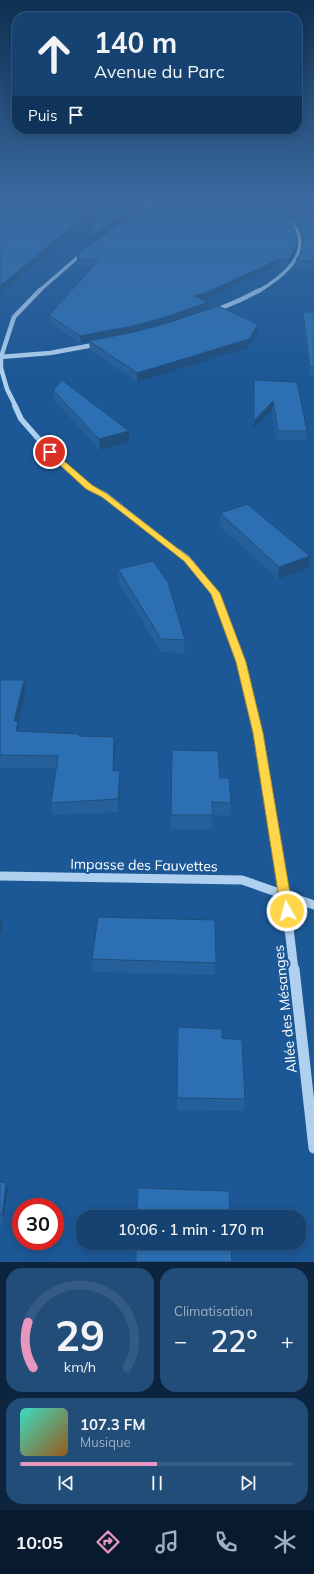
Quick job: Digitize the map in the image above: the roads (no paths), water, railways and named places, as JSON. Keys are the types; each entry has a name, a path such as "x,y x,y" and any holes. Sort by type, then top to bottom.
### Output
{"street":[{"path":"79,257 33,296 14,316 1,357 64,351 105,342"},
{"path":"206,314 262,290 280,277 293,264 296,257"},
{"name":"Allée des Mésanges","path":"1,357 1,368 7,389 21,419 50,452 89,487 105,495 187,559 215,593 241,662 258,733 285,895 314,1148"},
{"name":"Impasse des Fauvettes","path":"0,876 242,880 314,905"}]}
